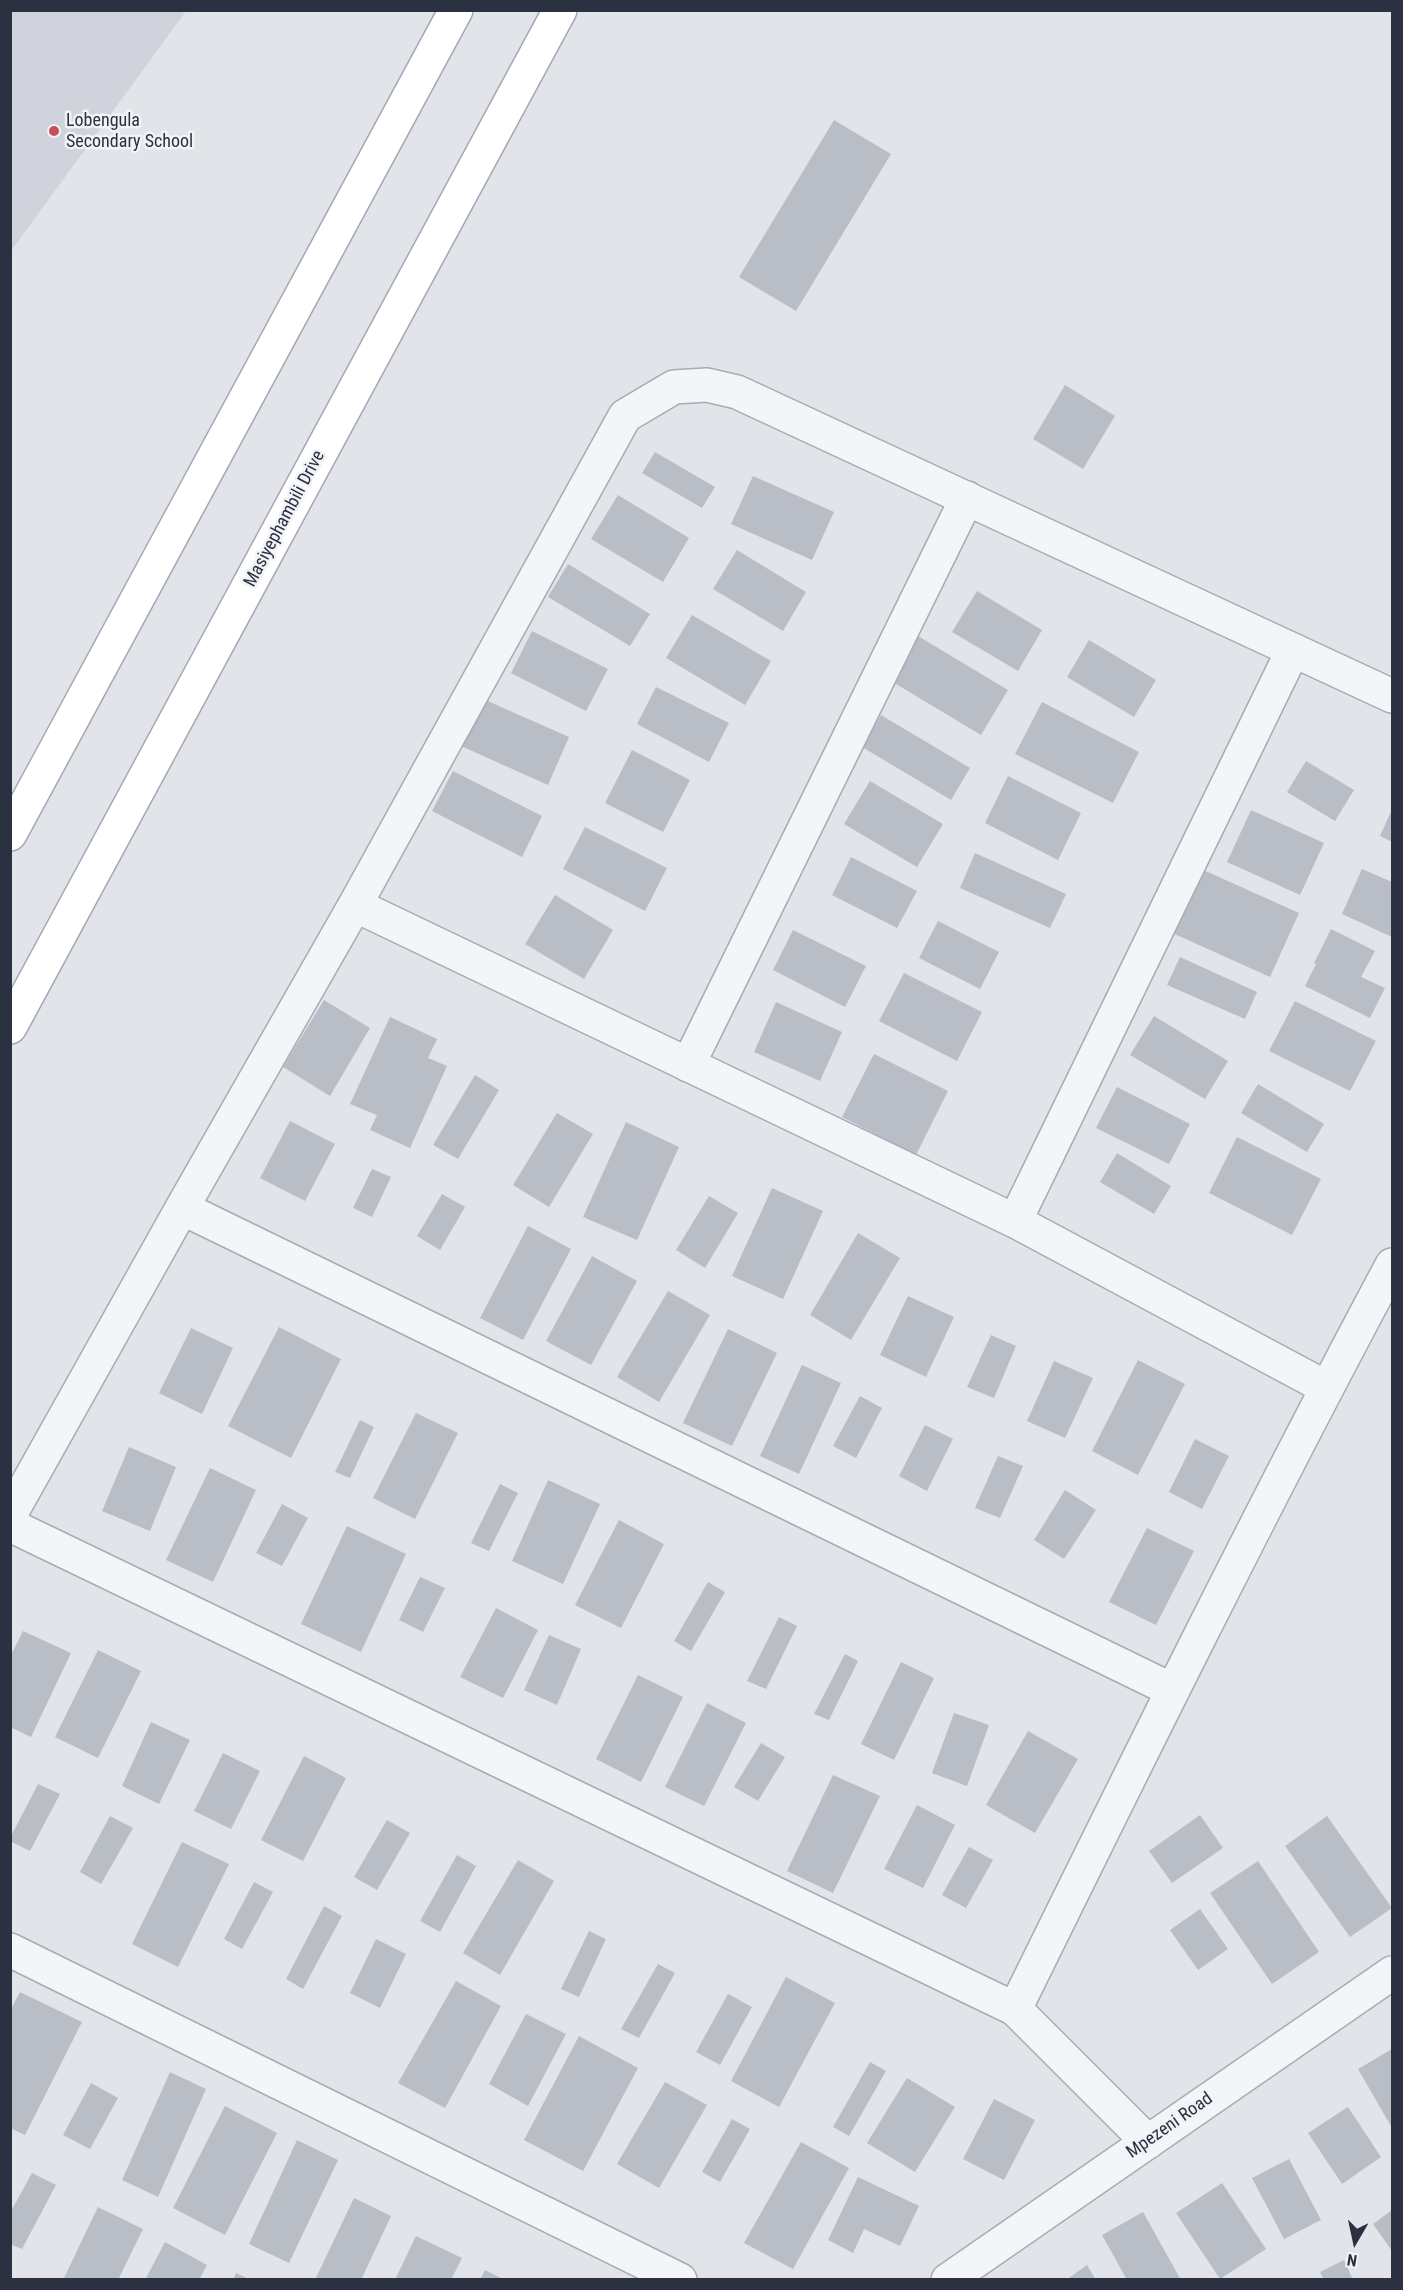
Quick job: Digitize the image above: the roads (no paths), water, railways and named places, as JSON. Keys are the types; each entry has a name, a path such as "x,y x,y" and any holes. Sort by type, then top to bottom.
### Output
{"main road":[{"path":"10,834 456,10"},
{"name":"Masiyephambili Drive","path":"10,1027 560,10"}],"street":[{"path":"10,1515 355,905 625,416 674,387 707,385 737,392 1392,696"},
{"path":"688,1065 967,498"},
{"path":"1015,1221 1293,650"},
{"path":"355,905 1015,1221 1327,1388"},
{"path":"182,1208 1172,1690"},
{"path":"1015,2008 1172,1690 1392,1265"},
{"path":"10,1524 1015,2008 1148,2142"},
{"path":"10,1950 680,2280"},
{"name":"Mpezeni Road","path":"948,2280 1392,1973"}],"place":[{"name":"Lobengula Secondary School","path":"54,131"}]}
